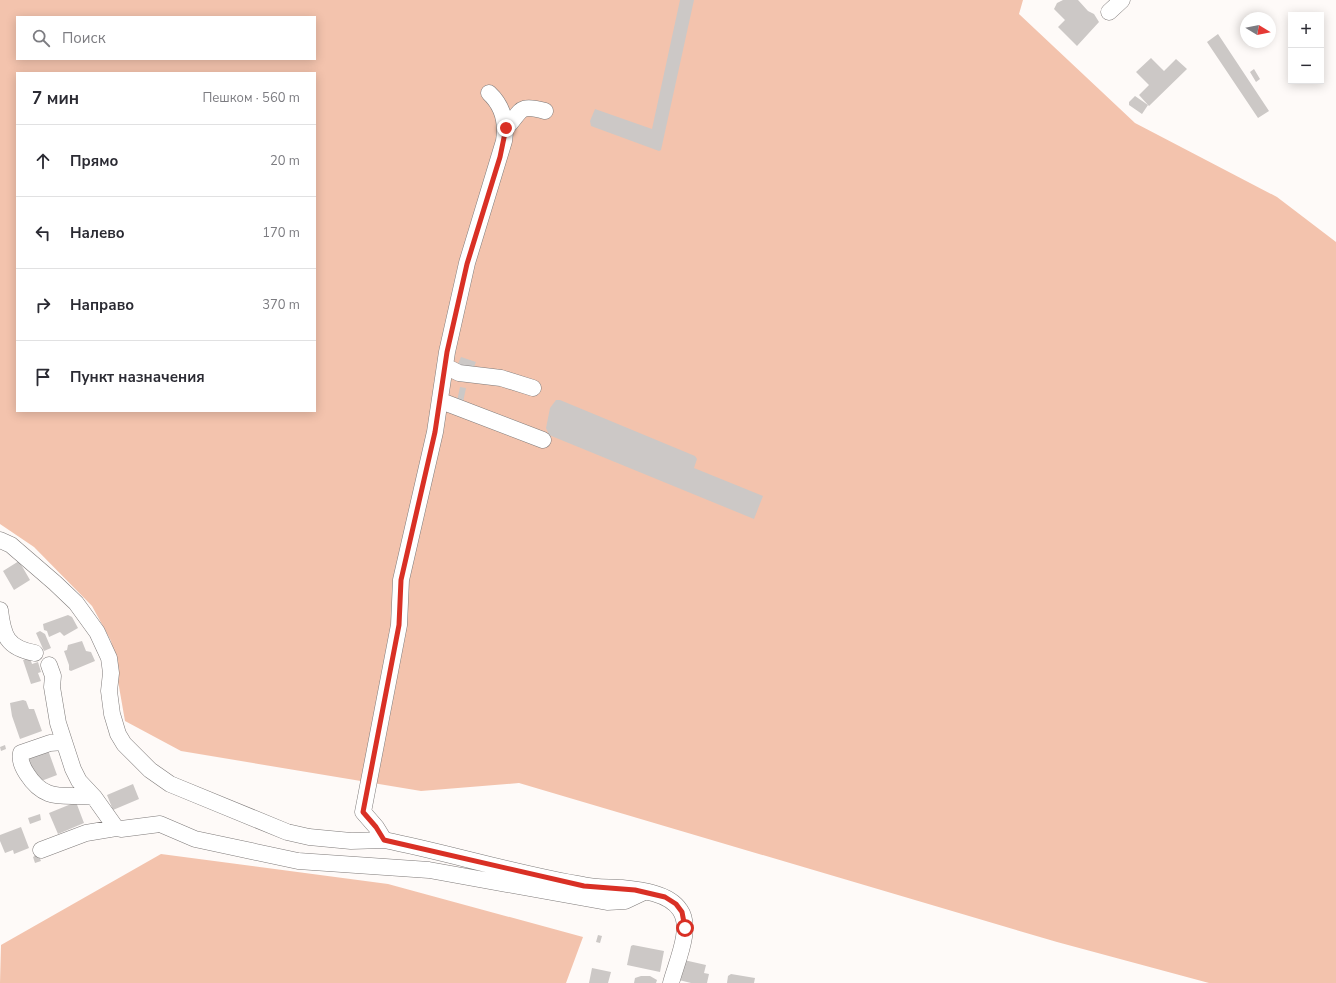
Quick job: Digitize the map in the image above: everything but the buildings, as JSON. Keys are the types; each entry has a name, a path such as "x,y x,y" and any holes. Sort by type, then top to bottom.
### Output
{"street":[{"path":"1109,12 1122,0"},
{"path":"489,93 497,101 506,128"},
{"path":"384,840 376,827 363,812 399,625 401,580 410,534 430,458 441,401 445,366 467,264 500,157 506,128 518,111 526,108 545,110"},
{"path":"445,366 459,373 501,378 533,388"},
{"path":"441,401 543,440"},
{"path":"0,540 11,545 55,583 76,603 97,632 109,658 111,673 109,691 112,714 118,734 124,744 150,770 170,784 287,832 309,837 351,841 384,840 584,886 614,887 665,897 682,912 685,928 682,945 671,983"},
{"path":"0,610 6,636 11,644 23,651 35,653"},
{"path":"49,665 53,676 52,686 58,723 79,781 94,797 116,828"},
{"path":"64,742 50,743 21,753 20,758 24,769 32,782 44,792 53,796 82,795 94,797"},
{"path":"41,850 86,833 116,828 121,829 160,824 195,840 298,862 429,870 607,902 625,901 644,892"}],"shaded area":[{"path":"0,0 1023,0 1019,14 1135,123 1277,197 1336,242 1336,983 1209,983 1057,942 519,783 421,791 181,751 125,721 111,641 92,606 34,547 0,524"},
{"path":"161,854 388,884 583,937 566,983 0,983 1,945"}],"route":[{"path":"506,128 500,157 467,264 447,352 430,458 410,534 401,580 399,625 392,671 363,812 376,827 384,840 584,886 614,887 665,897 676,904 682,912 685,928"}]}
